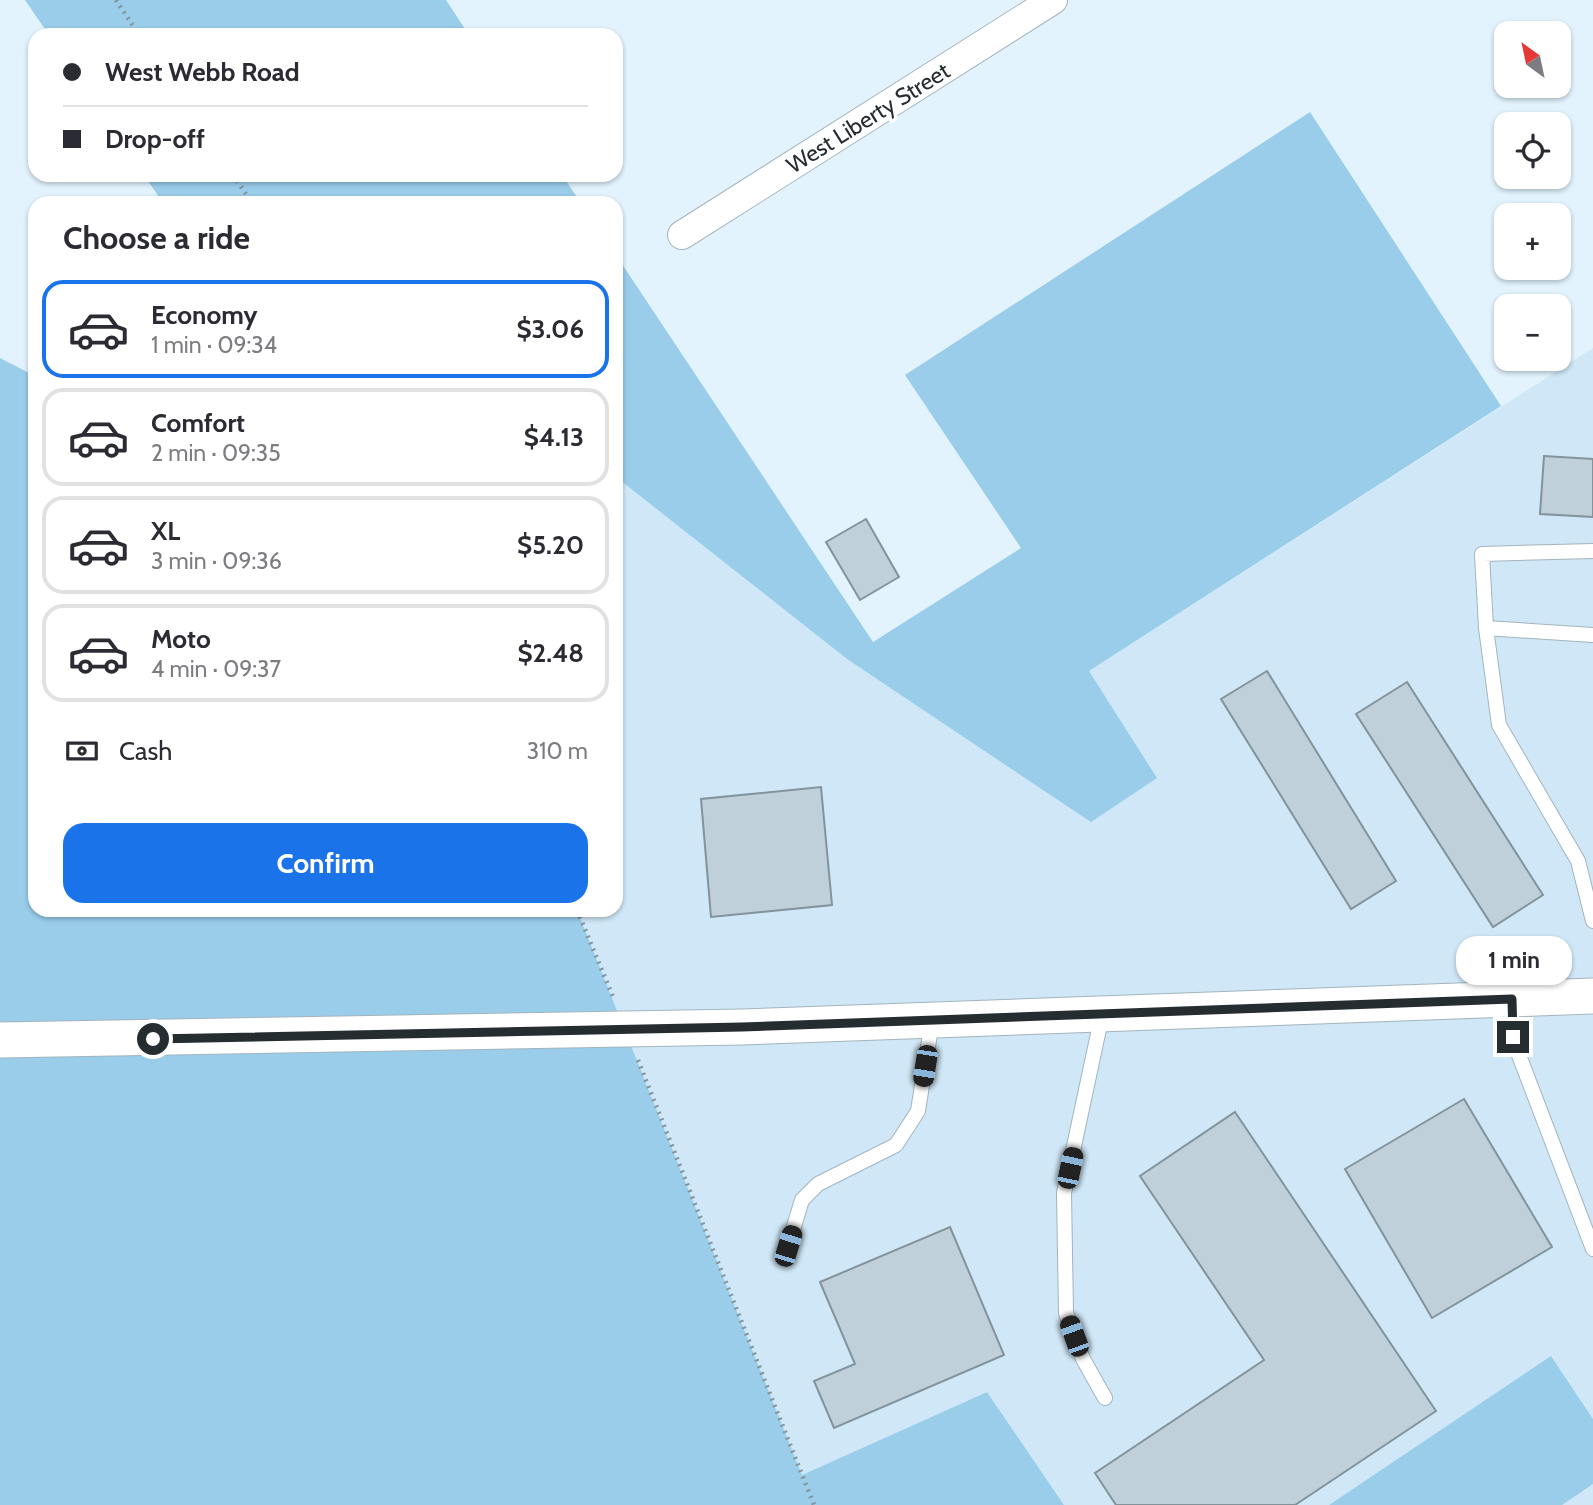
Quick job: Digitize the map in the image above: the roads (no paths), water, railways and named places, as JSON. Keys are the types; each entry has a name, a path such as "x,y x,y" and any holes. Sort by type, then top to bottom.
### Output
{"street":[{"name":"West Liberty Street","path":"682,235 1053,0"},
{"path":"0,1040 206,1038 933,1020 1593,996"}],"lane":[{"path":"1593,551 1482,554 1486,628 1499,724 1578,861 1593,922"},
{"path":"1486,628 1593,635"},
{"path":"1512,999 1513,1037 1593,1249"},
{"path":"1103,1014 1064,1193 1066,1313 1083,1359 1105,1398"},
{"path":"788,1246 802,1200 818,1184 896,1146 918,1111 933,1020"}]}
